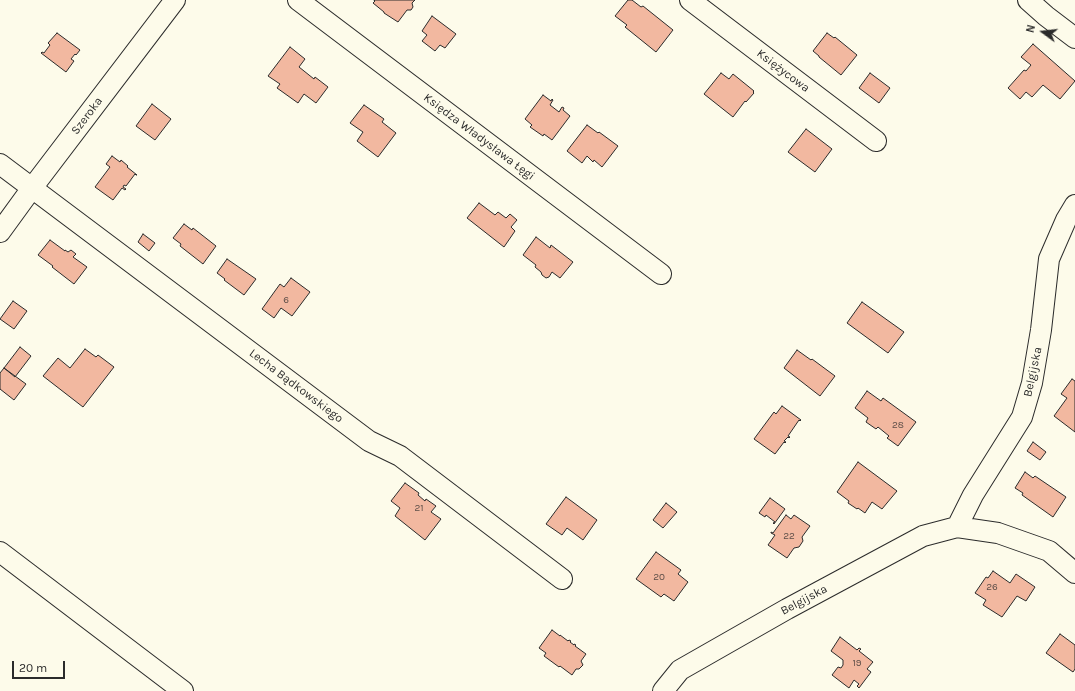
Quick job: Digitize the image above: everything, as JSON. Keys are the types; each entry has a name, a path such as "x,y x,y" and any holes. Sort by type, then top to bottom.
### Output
{"street":[{"name":"Szeroka","path":"0,232 175,0"},
{"name":"Księdza Władysława Łęgi","path":"298,0 661,274"},
{"name":"Księżycowa","path":"690,0 876,141"},
{"path":"1028,0 1075,38"},
{"name":"Lecha Bądkowskiego","path":"0,164 369,440 400,456 562,579"},
{"name":"Belgijska","path":"957,527 973,495 1022,417 1032,383 1041,330 1049,259 1066,220 1075,205"},
{"name":"Belgijska","path":"663,691 680,670 787,609 923,536 957,527 998,533 1049,552 1075,573"},
{"path":"0,552 183,691"}],"building":[{"path":"374,0 415,0 412,3 413,7 411,10 407,10 398,22 384,13 373,3 375,1"},
{"path":"628,0 632,0 641,7 643,6 673,30 656,52 625,27 627,25 615,16"},
{"path":"432,16 456,34 445,48 440,45 435,51 422,41 427,35 422,31"},
{"path":"57,33 80,50 71,59 74,61 66,72 41,53 44,53 50,45 48,43"},
{"path":"827,33 834,38 835,37 857,55 841,75 813,51"},
{"path":"1033,44 1075,81 1060,99 1043,85 1032,97 1026,92 1020,99 1008,88 1024,70 1026,71 1031,65 1021,57"},
{"path":"290,47 305,59 299,67 314,79 315,77 328,87 316,103 304,94 298,103 277,88 280,84 268,76"},
{"path":"721,73 729,79 733,74 754,91 754,93 746,102 745,101 733,117 704,94"},
{"path":"870,73 890,88 879,103 859,88"},
{"path":"543,95 551,101 552,99 553,100 550,105 559,112 562,107 564,108 563,110 570,116 552,140 530,127 532,125 525,119"},
{"path":"152,104 171,119 155,140 136,126"},
{"path":"364,105 384,119 382,122 396,133 378,157 357,141 363,132 350,123"},
{"path":"587,125 618,146 602,167 594,160 593,162 587,156 582,163 567,151"},
{"path":"806,129 832,149 815,172 788,152"},
{"path":"112,156 120,162 121,160 137,175 135,174 126,186 124,185 123,187 126,189 125,190 122,188 113,200 95,187 110,167 106,164"},
{"path":"479,203 495,215 498,212 506,218 510,214 517,220 511,227 515,231 504,247 467,218"},
{"path":"184,224 192,230 193,228 216,246 203,264 180,246 181,244 173,238"},
{"path":"143,234 155,243 149,251 138,242"},
{"path":"536,237 550,248 551,245 573,262 560,278 552,272 549,277 546,278 535,267 536,265 523,255"},
{"path":"50,240 65,251 68,252 71,250 76,254 73,257 87,267 74,284 38,255"},
{"path":"227,259 256,279 244,295 217,273"},
{"path":"291,278 310,292 292,316 281,308 274,318 262,309 280,284 284,287"},
{"path":"13,301 27,311 14,329 0,319"},
{"path":"862,302 904,332 888,353 847,323"},
{"path":"20,347 31,356 15,377 4,368"},
{"path":"85,349 96,357 98,355 114,367 83,407 43,376 58,358 70,368"},
{"path":"797,350 835,376 820,396 784,368"},
{"path":"4,368 26,384 14,400 0,389 0,373"},
{"path":"1072,379 1075,381 1075,432 1054,416 1067,398 1061,394"},
{"path":"867,391 881,401 883,398 916,422 898,446 887,438 889,436 878,427 876,429 866,422 868,418 855,408"},
{"path":"782,406 801,420 799,420 788,436 790,437 784,441 786,442 784,442 775,454 754,439 774,412 776,414"},
{"path":"1033,442 1046,452 1040,460 1027,451"},
{"path":"858,462 897,491 882,509 872,502 865,513 848,503 849,501 837,492"},
{"path":"1025,472 1033,478 1035,476 1066,497 1053,517 1022,495 1023,493 1015,488"},
{"path":"405,483 419,493 418,495 425,501 426,499 436,506 431,512 441,519 425,540 395,516 400,508 391,501"},
{"path":"566,497 597,520 583,540 567,528 562,535 546,524"},
{"path":"770,498 785,509 774,524 773,523 775,522 766,515 765,517 759,513"},
{"path":"666,503 677,512 663,528 653,520"},
{"path":"786,515 791,519 794,515 810,526 802,537 803,541 799,547 794,548 787,558 768,545 775,535 771,532 773,533"},
{"path":"656,552 681,570 678,574 688,582 674,601 664,594 661,597 636,579"},
{"path":"993,571 1010,583 1016,574 1035,587 1026,601 1017,596 1002,617 983,605 986,600 975,593 986,577 988,578"},
{"path":"552,630 568,641 571,641 570,642 586,654 581,661 583,665 579,669 576,669 572,675 544,656 546,653 539,648"},
{"path":"1060,634 1075,645 1075,669 1073,672 1046,653"},
{"path":"840,637 857,650 859,648 861,649 859,651 873,662 867,669 871,672 859,688 857,686 859,684 854,680 849,688 832,675 838,667 841,668 843,665 843,660 831,651"}]}
